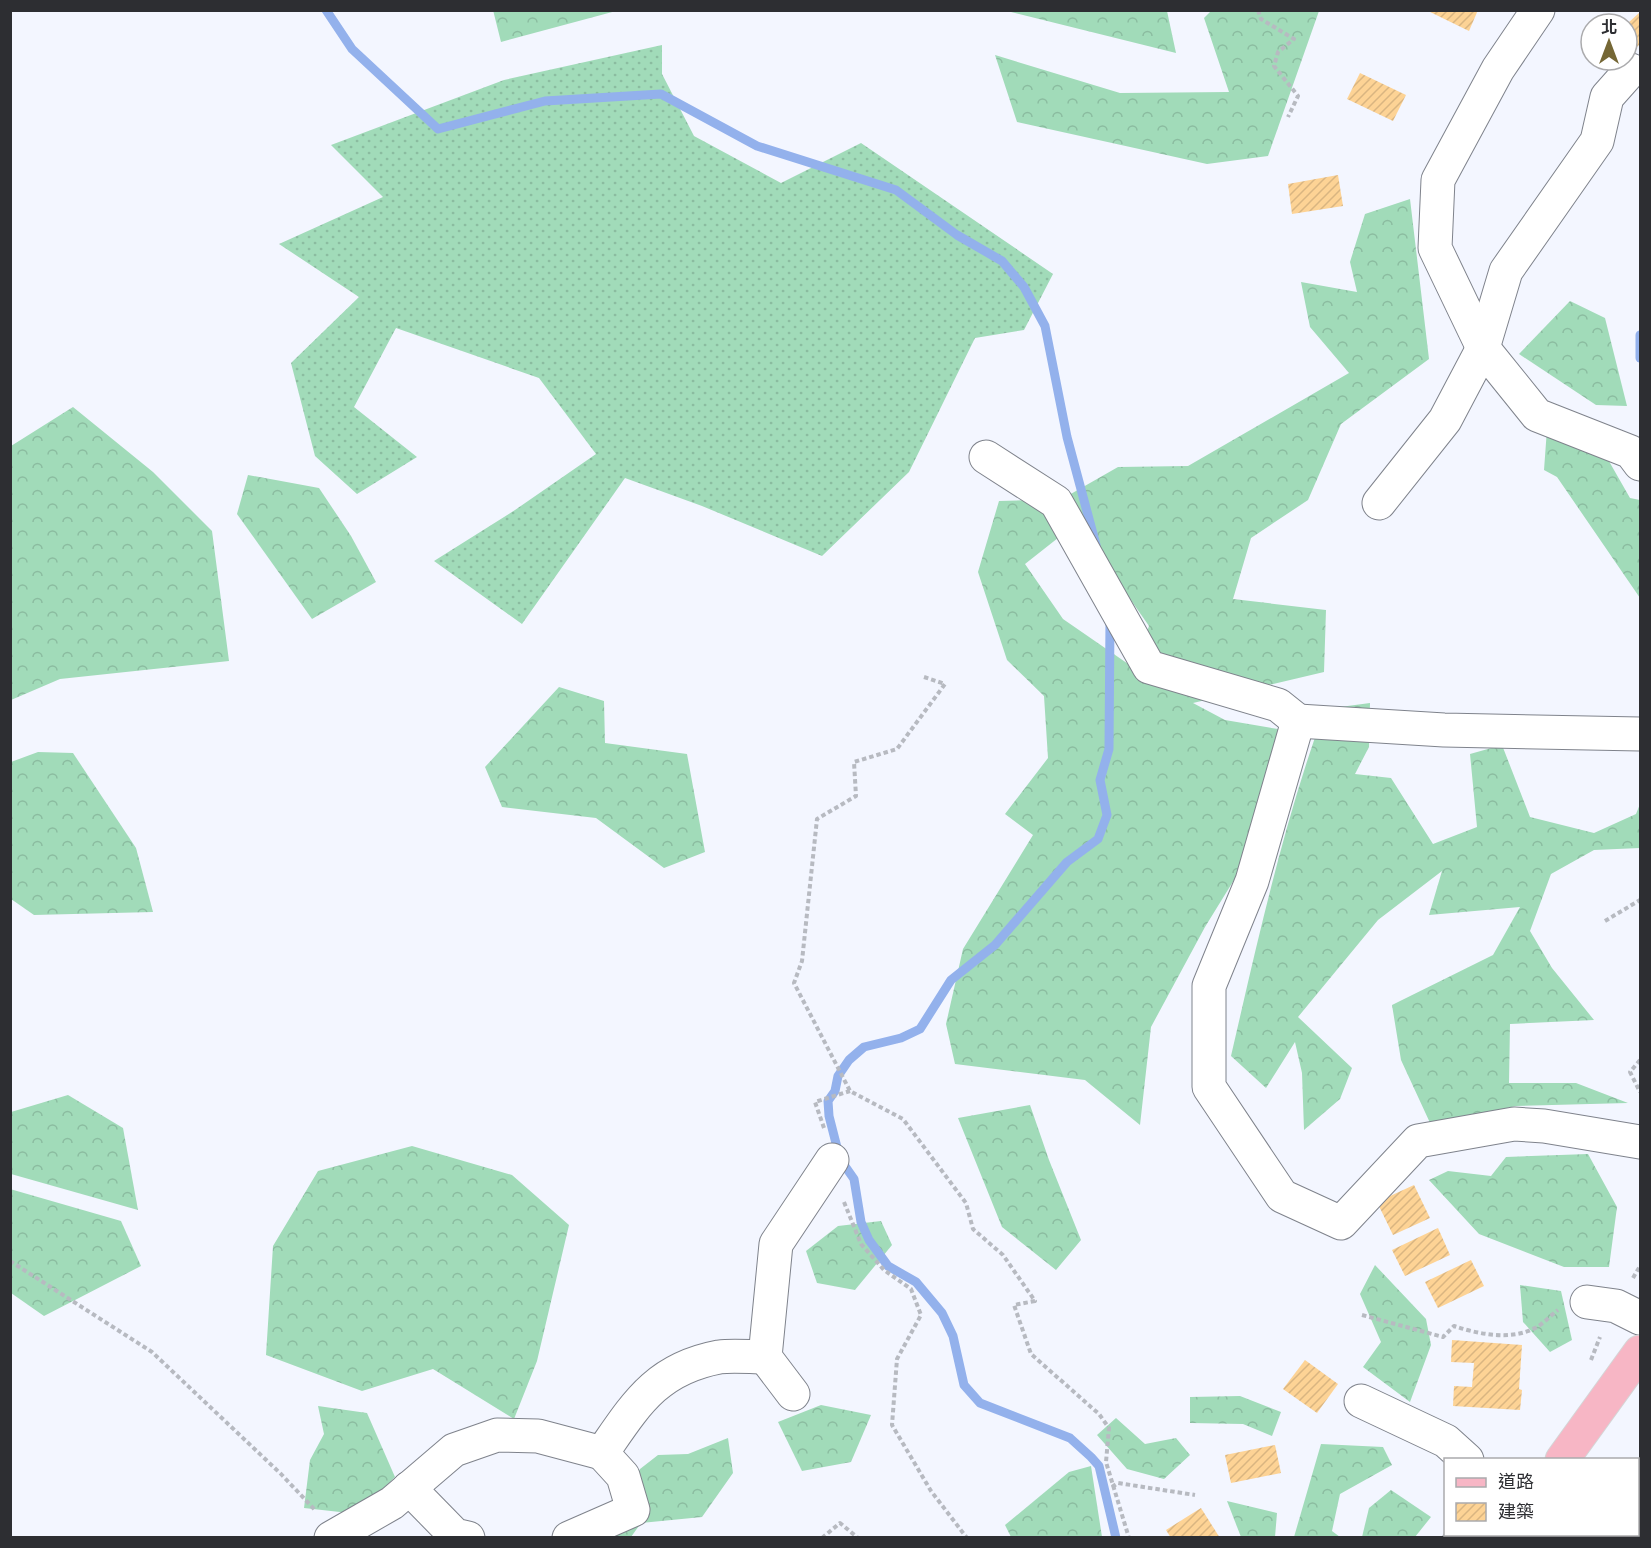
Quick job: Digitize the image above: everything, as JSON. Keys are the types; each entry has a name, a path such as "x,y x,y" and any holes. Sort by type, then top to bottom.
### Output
{"main road":[{"path":"1563,1458 1641,1352"}],"street":[{"path":"1538,10 1498,69 1438,180 1435,248 1483,348 1537,415 1631,452 1641,464"},
{"path":"1379,503 1444,420 1483,348 1506,271 1597,141 1607,98 1629,72"},
{"path":"986,457 1056,502 1149,667 1278,705 1298,721 1444,730 1641,734"},
{"path":"1298,721 1252,881 1209,986 1209,1087 1282,1196 1341,1223 1418,1141 1514,1124 1544,1126 1641,1142"},
{"path":"793,1394 765,1357 776,1244 832,1160"},
{"path":"1587,1302 1616,1305 1641,1318"},
{"path":"602,1453 651,1387 674,1371 719,1357 765,1357"},
{"path":"1361,1401 1446,1441 1465,1458"},
{"path":"335,1536 392,1503 454,1450 496,1435 538,1436 602,1453 623,1476 633,1509 569,1538"},
{"path":"409,1488 455,1535 468,1538"}],"path":[{"path":"1258,10 1261,19 1294,39 1278,52 1274,66 1298,96 1288,117"},
{"path":"924,676 945,684 897,749 854,762 856,796 816,819 802,961 794,982 850,1091 903,1119 966,1203 972,1229 1003,1255 1035,1301 1014,1305 1031,1354 1099,1414 1109,1428 1106,1462 1129,1538"},
{"path":"1605,921 1641,900"},
{"path":"1641,1060 1630,1072 1641,1092"},
{"path":"850,1091 814,1101 842,1197 861,1244 884,1270 911,1289 921,1315 897,1359 892,1425 931,1491 966,1536 960,1538"},
{"path":"10,1261 152,1352 281,1474 335,1536"},
{"path":"1362,1315 1443,1337 1454,1326 1490,1334 1520,1334 1536,1328 1573,1301 1587,1302"},
{"path":"1112,1487 1118,1483 1195,1495"},
{"path":"822,1538 840,1523 858,1538"}],"green space":[{"path":"493,10 616,10 616,11 501,42"},
{"path":"1212,10 1319,11 1268,156 1207,164 1017,122 995,55 1120,93 1229,92 1204,18"},
{"path":"1007,11 1167,11 1176,53"},
{"path":"662,45 662,74 694,136 781,183 861,143 1053,274 1024,330 975,338 909,472 822,556 702,506 625,478 522,624 434,561 515,510 596,454 539,378 396,328 354,407 417,457 357,494 315,456 291,363 359,297 279,244 383,197 331,145 504,80"},
{"path":"1410,199 1429,359 1341,424 1308,500 1251,538 1233,599 1326,610 1324,672 1193,703 1225,720 1278,729 1250,854 1205,927 1151,1027 1140,1125 1085,1080 955,1064 946,1024 963,949 1033,835 1005,814 1048,758 1044,696 1007,660 978,572 999,501 1062,499 1118,467 1188,466 1349,373 1310,327 1301,282 1357,292 1350,262 1365,214","holes":["1077,523 1149,626 1134,668 1063,619 1025,564"]},
{"path":"1570,301 1605,318 1627,406 1596,405 1519,354"},
{"path":"73,407 153,472 212,531 229,661 60,679 11,700 11,446"},
{"path":"1590,428 1630,498 1640,500 1640,598 1557,477 1544,470 1547,429"},
{"path":"248,475 319,488 351,536 376,582 312,619 237,514"},
{"path":"559,687 604,701 605,743 687,754 705,852 664,868 596,818 502,807 485,767"},
{"path":"1370,703 1369,747 1355,774 1391,778 1433,844 1477,827 1470,754 1502,745 1530,817 1594,833 1636,814 1640,804 1640,848 1594,850 1551,874 1530,931 1552,968 1594,1020 1510,1024 1509,1083 1576,1083 1628,1103 1516,1106 1431,1125 1401,1060 1392,1005 1493,955 1520,907 1429,915 1442,871 1378,920 1298,1017 1352,1068 1340,1099 1304,1130 1302,1073 1295,1042 1266,1088 1231,1056 1284,837 1325,709"},
{"path":"38,752 73,753 136,848 153,912 34,915 11,899 11,762"},
{"path":"68,1095 123,1128 138,1210 11,1174 11,1112"},
{"path":"1030,1105 1081,1240 1056,1270 1002,1227 958,1118"},
{"path":"412,1146 512,1175 569,1225 537,1361 514,1419 433,1369 362,1391 266,1355 273,1246 318,1171"},
{"path":"1588,1154 1617,1207 1609,1267 1564,1267 1479,1234 1429,1180 1448,1171 1491,1176 1506,1157"},
{"path":"10,1189 121,1221 141,1266 44,1316 11,1293"},
{"path":"881,1221 892,1245 855,1290 817,1283 806,1251 838,1226"},
{"path":"1375,1265 1426,1319 1431,1345 1410,1402 1363,1367 1381,1342 1360,1294"},
{"path":"1520,1285 1561,1291 1572,1340 1550,1352 1523,1322"},
{"path":"1240,1396 1281,1412 1272,1436 1243,1424 1190,1423 1190,1397"},
{"path":"821,1405 871,1415 851,1462 802,1471 778,1422"},
{"path":"318,1406 367,1413 395,1477 358,1514 304,1508 310,1460 324,1434"},
{"path":"1116,1418 1145,1444 1176,1438 1190,1455 1164,1479 1127,1469 1097,1435"},
{"path":"728,1438 733,1473 702,1517 641,1523 631,1537 606,1538 640,1469 658,1455 688,1454"},
{"path":"1321,1444 1383,1447 1392,1465 1340,1494 1332,1531 1340,1537 1294,1537"},
{"path":"1091,1466 1102,1537 1011,1537 1005,1525 1069,1472"},
{"path":"1639,1486 1640,1537 1638,1538 1639,1536"},
{"path":"1391,1490 1431,1517 1415,1537 1362,1537 1369,1508"},
{"path":"1227,1501 1277,1513 1275,1537 1241,1537"}],"building":[{"path":"1426,10 1478,10 1469,31"},
{"path":"1360,73 1406,95 1393,121 1347,99"},
{"path":"1338,175 1343,206 1292,214 1288,184"},
{"path":"1414,1185 1430,1218 1393,1235 1377,1202"},
{"path":"1438,1228 1450,1255 1405,1276 1392,1250"},
{"path":"1471,1260 1484,1286 1438,1308 1425,1282"},
{"path":"1452,1340 1522,1345 1520,1410 1453,1406 1454,1386 1472,1387 1474,1363 1451,1362"},
{"path":"1305,1360 1338,1384 1317,1413 1283,1389"},
{"path":"1275,1445 1281,1473 1231,1483 1225,1455"},
{"path":"1201,1508 1220,1538 1171,1538 1166,1530"}],"waterway":[{"path":"326,10 352,49 438,129 545,101 661,94 757,146 896,190 957,235 1002,261 1024,287 1045,326 1067,437 1096,545"},
{"path":"1640,335 1640,358"},
{"path":"1110,620 1109,749 1100,780 1107,815 1098,839 1067,862 995,945 951,980 920,1029 901,1038 864,1047 849,1060 838,1076 835,1091 828,1101 829,1116 840,1159 854,1179 861,1222 869,1240 888,1266 916,1282 942,1313 953,1336 964,1385 980,1403 1070,1438 1091,1457 1099,1466 1116,1538"}]}
